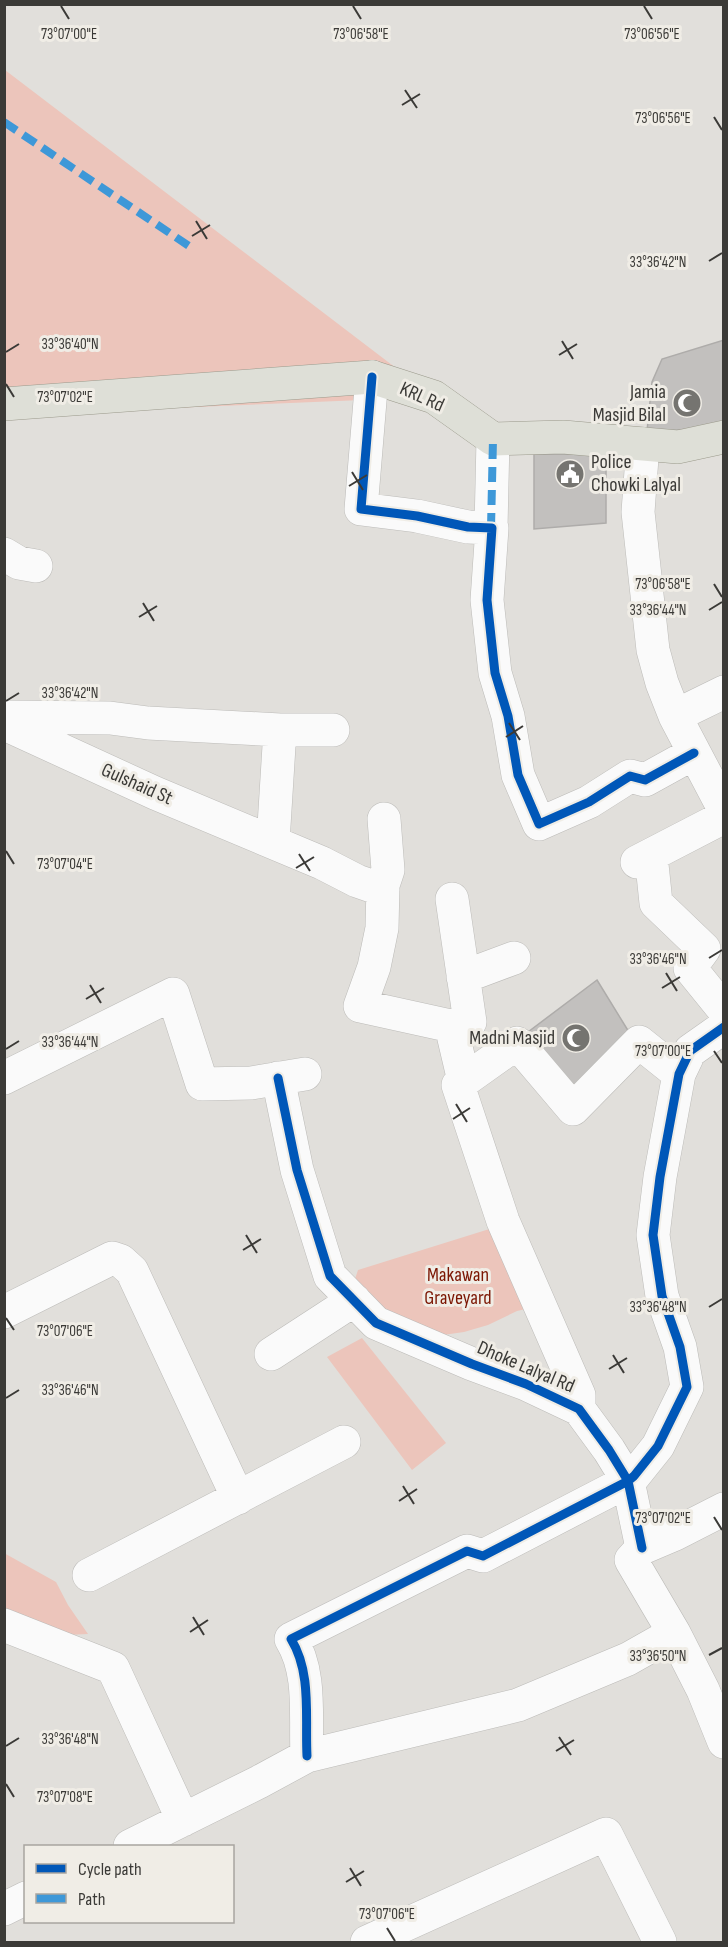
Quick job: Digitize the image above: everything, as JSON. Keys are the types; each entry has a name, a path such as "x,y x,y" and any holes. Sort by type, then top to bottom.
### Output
{"main road":[{"name":"KRL Rd","path":"4,404 372,377 434,397 493,439"},
{"path":"493,439 563,437 678,447 723,437"}],"street":[{"path":"372,377 361,509 417,516 468,527 491,528"},
{"path":"493,439 492,528 487,600 495,673 507,716 518,775 539,824 589,802 630,776 645,780 694,753"},
{"path":"643,444 638,512 653,650 662,683 675,716 694,753 722,819 644,859 656,903 704,950 690,968 723,1010"},
{"path":"4,554 19,563 36,566"},
{"path":"675,716 723,692"},
{"path":"4,717 110,718 148,723 333,730"},
{"name":"Gulshaid St","path":"4,722 144,788 322,863 357,881 383,890"},
{"path":"273,842 280,729"},
{"path":"384,819 388,870 383,885 382,928 374,967 360,1006 451,1026 470,1022 453,899"},
{"path":"463,977 514,958"},
{"name":"Dhoke Lalyal Rd","path":"4,1078 173,994 202,1084 251,1083 291,1076 297,1170 330,1276 376,1323 472,1364 526,1384 579,1409 628,1481 642,1548"},
{"path":"451,1026 464,1081 517,1043 573,1108 639,1042 679,1074"},
{"path":"307,1756 303,1670 298,1651 291,1639 466,1551 483,1556 628,1481 658,1446 687,1387 680,1347 662,1296 652,1235 660,1177 679,1074 690,1051 723,1028"},
{"name":"Dhoke Lalyal Rd","path":"464,1081 458,1085 498,1206 579,1395 579,1409"},
{"path":"4,1312 112,1258 122,1261 132,1271 238,1498"},
{"path":"271,1354 354,1300"},
{"path":"89,1575 344,1442"},
{"path":"723,1509 642,1548 631,1560 674,1633 703,1690 723,1742"},
{"path":"4,1625 113,1668 183,1820"},
{"path":"132,1845 307,1756 518,1705 628,1659 674,1633"},
{"path":"367,1942 606,1834 660,1942"},
{"path":"4,1909 24,1899"}],"green space":[{"path":"5,70 434,397 5,415"},
{"name":"Makawan Graveyard","path":"499,1226 530,1308 517,1311 488,1325 443,1335 395,1321 355,1279 358,1270"},
{"path":"362,1338 446,1443 412,1470 327,1357"},
{"path":"4,1553 56,1582 68,1605 88,1634 66,1635 5,1610"}],"building":[{"name":"Jamia Masjid Bilal","path":"724,340 724,423 698,430 647,431 652,382 662,359"},
{"name":"Police Chowki Lalyal","path":"534,454 606,454 606,523 534,529"},
{"name":"Madni Masjid","path":"597,980 632,1037 571,1096 520,1038"}],"marked path":[{"path":"4,122 192,248"},
{"path":"491,528 493,439"}],"cycle path":[{"path":"372,377 361,509 417,516 468,527 492,528 487,600 495,673 508,716 518,775 539,824 589,802 630,776 645,780 694,753"},
{"path":"307,1756 305,1681 298,1652 291,1639 467,1551 483,1556 628,1481 658,1446 687,1387 680,1347 662,1296 653,1235 660,1177 679,1074 690,1051 724,1027"},
{"path":"278,1078 297,1170 330,1276 376,1323 472,1364 526,1384 579,1409 628,1481 642,1548"}],"place":[{"name":"Jamia Masjid Bilal","path":"687,403"},
{"name":"Police Chowki Lalyal","path":"570,474"},
{"name":"Madni Masjid","path":"576,1038"}]}
